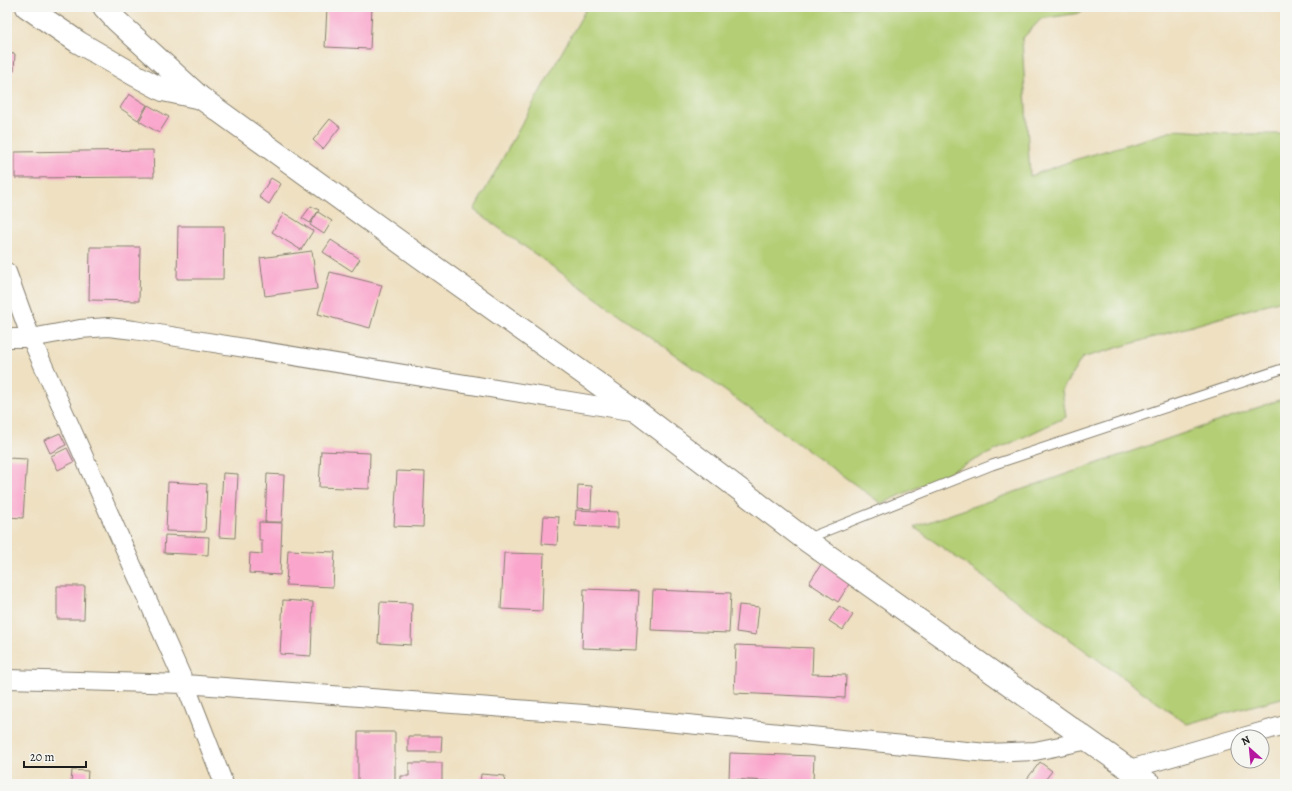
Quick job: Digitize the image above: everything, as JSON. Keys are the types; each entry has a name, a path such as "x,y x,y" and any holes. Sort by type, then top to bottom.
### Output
{"street":[{"path":"26,7 78,42 163,90 201,98"},
{"path":"104,7 117,21 201,98 639,413 806,540 1150,784"},
{"path":"7,272 31,338 184,684 224,784"},
{"path":"7,338 31,338 80,329 108,327 134,330 639,413"},
{"path":"7,679 184,684 584,714 987,753 1035,751 1088,740"},
{"path":"1270,729 1285,725"},
{"path":"1130,769 1230,740"}],"lane":[{"path":"806,540 992,465 1285,368"}],"green space":[{"path":"587,7 1088,7 1079,13 1041,19 1022,39 1030,176 1074,160 1176,130 1232,134 1285,134 1285,299 1082,358 1062,390 1066,417 882,504 474,210"},
{"path":"1285,398 1285,697 1187,724 914,527"}],"building":[{"path":"327,7 372,7 370,49 325,47"},
{"path":"7,53 15,54 14,71 7,71"},
{"path":"129,94 147,105 138,120 120,108"},
{"path":"148,105 169,117 159,133 139,121"},
{"path":"330,119 340,127 323,149 313,140"},
{"path":"153,150 154,177 15,178 15,152"},
{"path":"271,178 281,184 269,204 259,197"},
{"path":"311,206 319,210 310,223 302,218"},
{"path":"318,212 332,221 324,234 310,225"},
{"path":"284,213 313,231 301,250 272,232"},
{"path":"178,226 224,226 223,279 177,279"},
{"path":"331,240 360,259 352,271 323,252"},
{"path":"90,247 140,247 139,301 89,300"},
{"path":"312,251 317,289 265,296 260,258"},
{"path":"330,272 382,285 370,328 318,314"},
{"path":"60,433 66,445 50,453 44,440"},
{"path":"67,448 74,462 58,470 51,456"},
{"path":"321,451 370,453 369,489 319,487"},
{"path":"7,458 27,459 23,518 7,517"},
{"path":"397,471 425,472 423,527 394,526"},
{"path":"223,473 238,474 235,538 219,537"},
{"path":"267,474 284,475 282,522 265,522"},
{"path":"168,482 207,484 205,532 166,531"},
{"path":"578,485 592,486 591,509 577,508"},
{"path":"576,510 618,512 618,528 575,526"},
{"path":"544,516 559,517 557,545 542,544"},
{"path":"259,522 282,523 280,575 249,573 250,553 262,554 262,540 259,540"},
{"path":"165,535 209,537 208,555 164,553"},
{"path":"288,550 335,552 333,587 286,585"},
{"path":"504,553 544,554 542,611 501,609"},
{"path":"822,563 851,581 838,602 809,583"},
{"path":"57,586 85,586 84,619 57,619"},
{"path":"584,589 639,591 636,650 582,648"},
{"path":"653,590 731,593 729,633 651,630"},
{"path":"283,600 313,602 311,656 280,654"},
{"path":"380,602 412,603 411,645 378,643"},
{"path":"739,605 759,607 756,635 736,632"},
{"path":"839,606 853,615 843,630 829,621"},
{"path":"736,645 813,648 812,674 846,675 845,698 734,693"},
{"path":"358,732 395,732 395,784 358,784"},
{"path":"408,736 442,736 441,752 408,752"},
{"path":"730,753 814,756 813,783 797,782 797,784 745,784 745,782 791,782 729,779"},
{"path":"1040,762 1052,771 1042,784 1023,784"},
{"path":"409,763 442,763 442,784 401,784 401,776 409,776"},
{"path":"72,770 88,771 87,784 71,784"},
{"path":"481,774 505,776 504,784 480,784"},
{"path":"704,781 722,782 722,784 704,784"}]}
